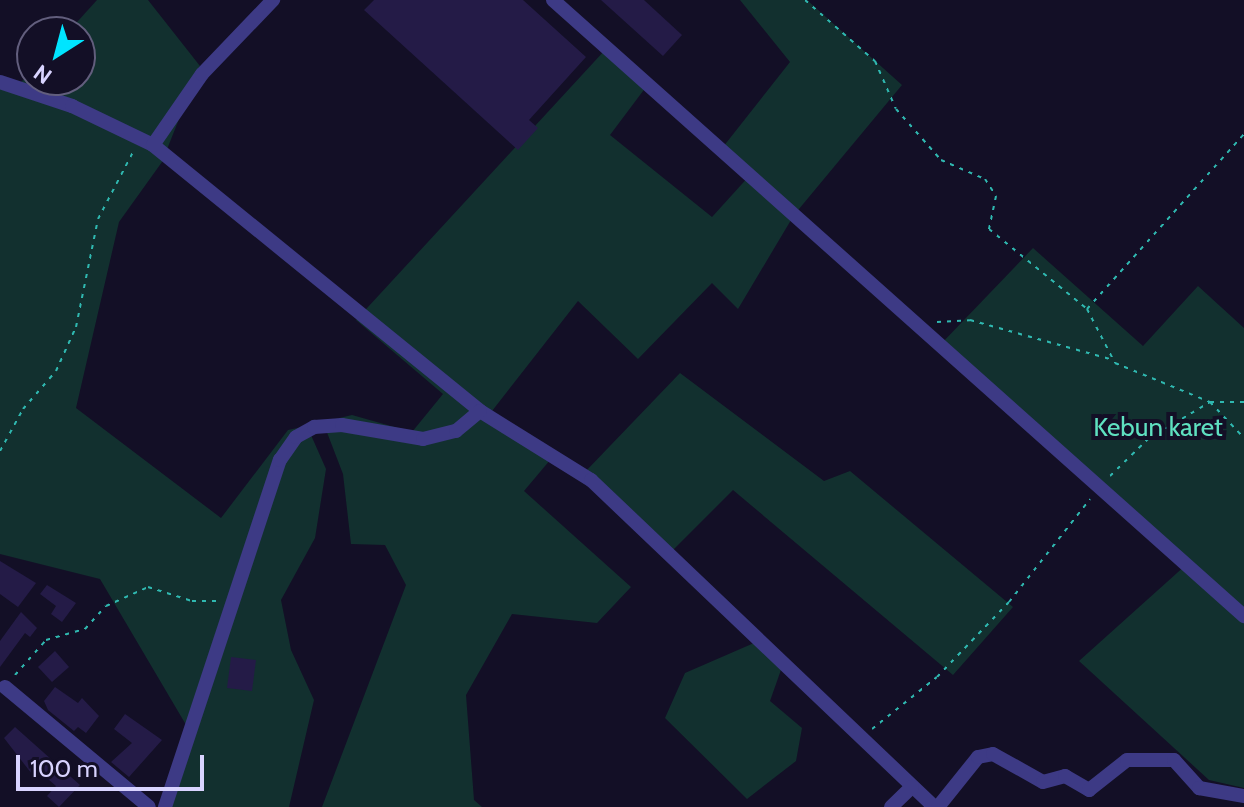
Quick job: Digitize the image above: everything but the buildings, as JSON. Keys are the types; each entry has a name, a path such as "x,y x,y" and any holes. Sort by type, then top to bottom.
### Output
{"street":[{"path":"147,142 202,74 273,0"},
{"path":"553,0 1244,616"},
{"path":"0,82 147,142 480,411 591,480 936,807 978,757 993,754 1043,782 1065,776 1089,790 1127,760 1174,760 1199,788 1244,796"},
{"path":"165,807 280,460 296,437 314,427 342,425 423,439 456,431 480,411"},
{"path":"5,687 149,807"},
{"path":"891,807 912,787"}],"path":[{"path":"805,0 875,61 896,109 941,160 985,179 996,196 989,229 1087,309 1114,360"},
{"path":"1087,309 1244,134"},
{"path":"0,451 23,409 56,371 76,327 98,219 147,142"},
{"path":"919,324 970,320 1114,360 1210,402 1244,438"},
{"path":"861,736 937,677 1009,602 1100,485 1148,439 1210,402 1244,402"},
{"path":"5,687 46,640 85,629 106,606 148,587 192,601 234,600"}],"green space":[{"path":"97,0 148,0 200,66 162,162 119,222 76,408 221,518 288,430 307,426 326,469 315,538 281,600 291,650 314,700 289,807 161,807 192,735 100,579 0,554 0,79 16,84 16,96 96,96 96,16 82,16"},
{"path":"740,0 807,0 902,85 794,215 738,309 712,283 638,359 578,301 492,411 556,453 524,491 631,587 597,623 512,614 466,695 474,800 482,807 322,807 406,585 385,545 351,544 343,474 323,422 352,415 412,432 443,394 356,320 605,50 646,87 610,135 712,217 751,174 723,147 790,62"},
{"name":"Kebun karet","path":"1033,248 1143,346 1198,286 1244,328 1244,788 1209,780 1079,661 1187,564 940,345"},
{"path":"680,373 824,481 850,471 1013,607 953,675 733,490 669,554 585,472"},
{"path":"754,643 782,667 770,701 802,728 796,761 747,799 665,718 685,673"}]}
